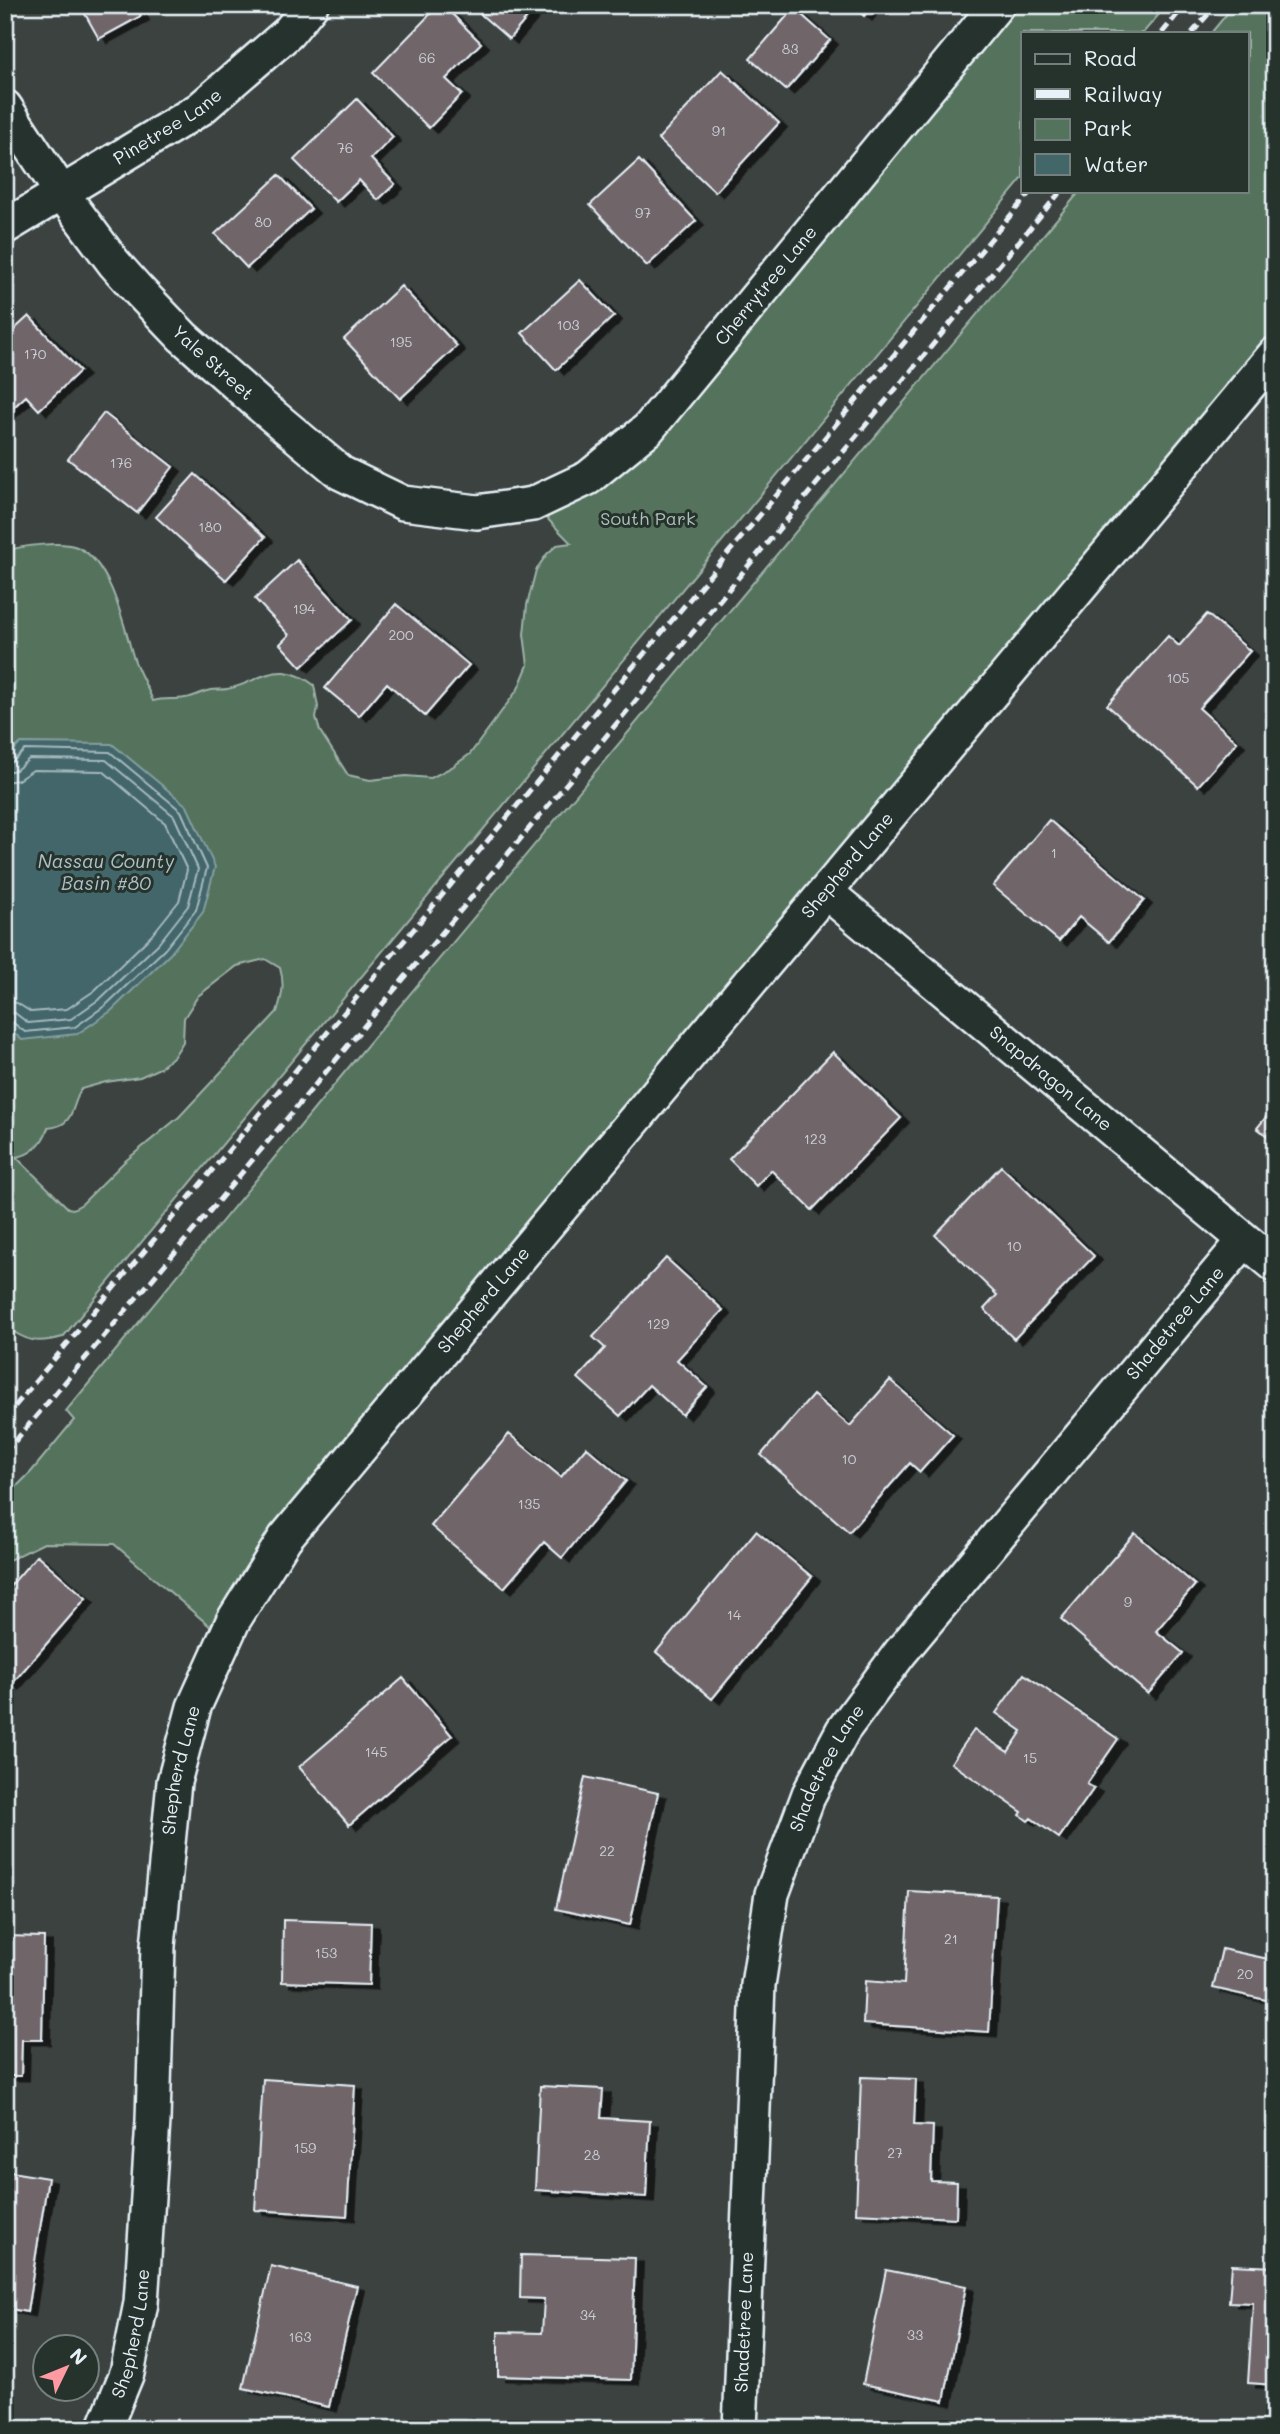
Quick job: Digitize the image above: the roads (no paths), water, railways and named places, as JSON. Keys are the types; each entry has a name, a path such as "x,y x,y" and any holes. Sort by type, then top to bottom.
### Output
{"street":[{"name":"Pinetree Lane","path":"5,227 200,109 288,33 311,5"},
{"name":"Cherrytree Lane","path":"493,509 533,504 588,478 648,429 997,5"},
{"name":"Yale Street","path":"5,107 61,192 114,263 183,337 341,473 403,503 477,512 493,509"},
{"name":"Shepherd Lane","path":"104,2429 127,2373 141,2302 153,2121 158,1946 174,1782 194,1707 233,1621 285,1538 1275,354"},
{"name":"Snapdragon Lane","path":"826,892 1275,1265"},
{"name":"Shadetree Lane","path":"740,2429 758,1985 772,1894 809,1794 843,1730 900,1653 1244,1241"}],"water":[{"name":"Nassau County Basin #80","path":"21,743 112,744 187,806 215,867 203,912 170,954 111,1011 77,1034 22,1040 5,1025 5,758"}],"railway":[{"path":"1163,32 1185,5"},
{"path":"1193,32 1216,5"},
{"path":"5,1418 1030,192"},
{"path":"5,1453 1060,192"}],"park label":[{"name":"South Park","path":"648,519"}]}
